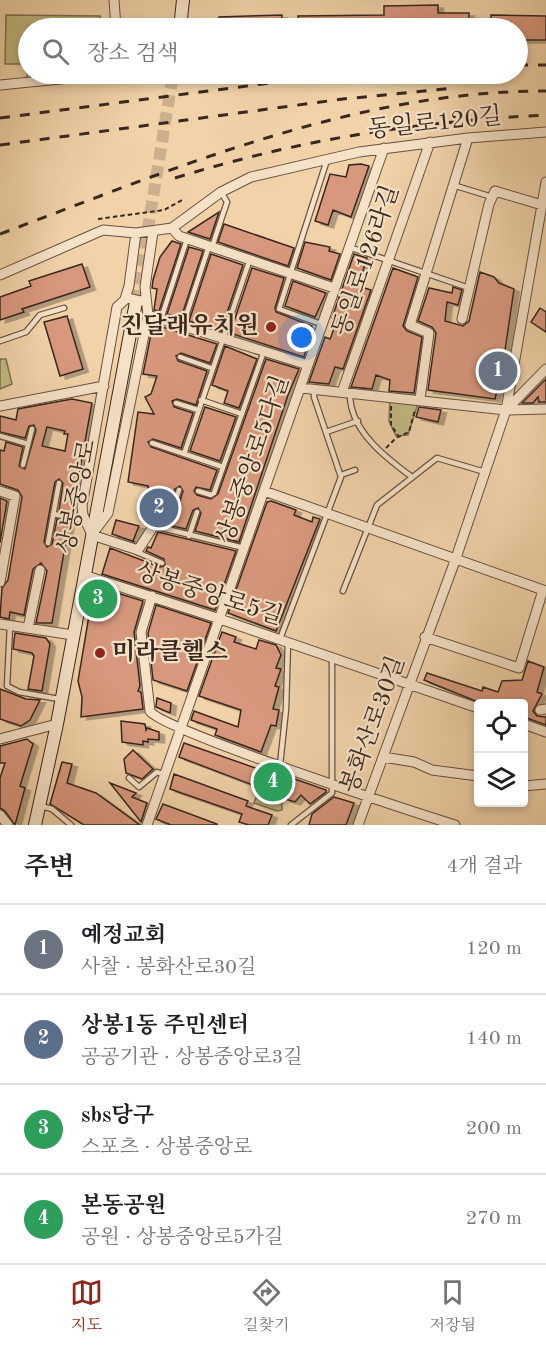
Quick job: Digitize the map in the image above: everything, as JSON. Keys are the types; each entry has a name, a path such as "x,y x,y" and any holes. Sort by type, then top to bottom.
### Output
{"main road":[{"path":"181,18 183,0"},
{"name":"상봉중앙로","path":"35,825 62,699 135,302"}],"street":[{"path":"114,0 115,18"},
{"path":"0,85 18,83"},
{"name":"동일로120길","path":"0,275 103,230 136,233 172,228 221,192 251,177 328,157 384,148 546,132"},
{"path":"419,399 429,333 410,325 468,138"},
{"name":"동일로126라길","path":"346,392 388,261 430,142"},
{"name":"상봉중앙로5다길","path":"147,825 384,148"},
{"name":"봉화산로30길","path":"358,825 425,637 456,558 506,410 546,182"},
{"path":"462,319 492,197 496,191 542,205"},
{"path":"172,228 179,236 334,288"},
{"path":"153,232 145,287 135,302 117,307 82,506 92,535 136,550 153,526"},
{"path":"136,233 130,278 135,302 148,315 308,365"},
{"path":"92,535 108,513 148,315"},
{"path":"506,410 546,369"},
{"path":"0,406 104,386"},
{"path":"300,388 392,396 506,410 546,409"},
{"path":"0,491 15,496 2,555 0,582"},
{"path":"264,491 545,591"},
{"path":"28,628 40,570"},
{"name":"상봉중앙로5길","path":"84,575 474,707"},
{"name":"봉화산로30길","path":"425,637 519,668 545,591"},
{"path":"152,597 141,630 151,712 182,728 280,765 455,825"},
{"path":"5,625 73,635"},
{"path":"0,739 57,724"},
{"path":"528,725 546,732"},
{"path":"383,757 414,762 432,770 474,775"},
{"path":"528,786 546,784"},
{"path":"0,815 8,825"}],"lane":[{"path":"322,324 279,309 328,157"},
{"path":"453,185 492,197"},
{"path":"183,325 227,202 221,192"},
{"path":"160,319 187,238"},
{"path":"349,247 469,288"},
{"path":"184,454 221,338 250,259"},
{"path":"0,341 26,332 40,315 64,308"},
{"path":"198,491 212,495 264,351"},
{"path":"180,357 211,368"},
{"path":"284,641 341,475 314,399 314,389"},
{"path":"346,392 358,421 382,452 412,477"},
{"path":"201,400 242,414"},
{"path":"176,403 198,410"},
{"path":"326,432 358,421"},
{"path":"23,465 32,429"},
{"path":"0,436 28,444"},
{"path":"152,443 223,467"},
{"path":"343,591 377,505 439,458 485,472"},
{"path":"341,475 355,471"},
{"path":"48,543 59,483"},
{"path":"166,530 179,490"},
{"path":"189,536 196,512"},
{"path":"53,514 85,520"},
{"path":"153,526 244,548"},
{"path":"136,550 162,563"},
{"path":"5,625 8,686 20,692 62,699"},
{"name":"상봉중앙로5길","path":"280,765 285,709 284,641"},
{"path":"291,825 329,798 332,793 332,657"},
{"path":"129,778 139,787 157,772 165,775"},
{"path":"39,806 52,809 71,825"}],"path":[{"path":"98,219 164,210 184,199"},
{"path":"392,396 390,421 399,437"},
{"path":"382,452 410,430 419,399"}],"shaded area":[{"path":"6,15 100,16 100,18 18,18 18,64 5,64"},
{"path":"0,359 6,359 12,384 0,389"},
{"path":"390,397 419,400 408,435 396,436 389,421"},
{"path":"268,766 286,774 281,789 282,810 277,811 254,803"}],"building":[{"path":"438,5 438,13 469,13 469,18 298,18 298,16 384,15 384,6"},
{"path":"282,15 282,18 219,17"},
{"path":"491,15 546,16 546,40 528,40 528,18 491,18"},
{"path":"349,165 369,166 351,217 333,210 328,225 315,221 330,174 346,177"},
{"path":"219,212 210,239 188,232"},
{"path":"224,224 294,248 288,266 218,242"},
{"path":"172,241 181,244 159,311 154,310 157,289 152,288 153,280 160,257"},
{"path":"305,242 330,247 329,251 340,254 331,280 297,268"},
{"path":"189,247 203,251 181,318 167,314"},
{"path":"211,254 243,265 221,331 189,321"},
{"path":"354,254 367,258 358,286 371,290 343,369 335,367 329,384 309,382 325,337 330,339 331,337 337,319 332,318"},
{"path":"82,264 90,287 22,309 24,312 0,320 0,297 31,286 29,281"},
{"path":"252,268 284,278 275,308 276,312 312,326 304,357 230,333"},
{"path":"393,268 418,277 403,326 407,331 422,337 414,393 389,391 390,380 376,375 372,389 351,387"},
{"path":"480,272 514,289 503,364 495,399 428,390 436,333 432,327 418,321 429,288 452,293 453,287 462,290 458,305 447,302 445,321 463,326 469,321"},
{"path":"293,281 326,293 315,317 285,306"},
{"path":"540,308 546,312 546,332 531,322"},
{"path":"67,316 83,369 60,376 44,322"},
{"path":"153,324 217,344 210,363 181,353 176,356 178,361 207,371 196,405 177,399 172,401 174,407 193,413 181,448 153,439 148,442 151,447 217,470 210,490 196,487 194,491 197,495 211,499 218,494 266,359 299,369 288,395 239,542 195,531 201,513 198,508 193,510 186,529 172,526 183,491 180,486 175,489 163,524 142,519 151,502 148,486 128,482 138,412 154,414 145,397 151,394 157,376 143,374"},
{"path":"225,346 257,359 239,408 224,403 228,391 212,385"},
{"path":"546,379 546,402 539,402 538,397 533,403 522,403"},
{"path":"72,399 92,403 72,513 59,510 63,483 59,479 55,482 49,514 44,542 47,547 52,544 57,519 69,522 52,623 36,623 47,571 41,563 33,569 24,615 10,612 9,619 0,617 2,588 8,580 22,497 18,490 0,484 0,450 4,451 6,442 23,447 19,466 25,469 36,430 34,425 29,426 25,438 0,432 0,416 16,420 18,409","holes":["47,427 65,431 64,434 68,434 65,451 42,446"]},
{"path":"205,407 236,417 220,461 190,451"},
{"path":"419,407 441,410 438,422 416,417"},
{"path":"0,498 7,501 0,543"},
{"path":"271,501 296,510 294,515 312,522 313,517 320,519 276,631 228,613 267,502"},
{"path":"116,520 139,526 133,541 135,542 112,534"},
{"path":"158,532 236,551 215,610 102,574 110,548 160,567 165,566 164,559 146,551 148,547 151,548"},
{"path":"94,586 143,601 134,632 140,686 138,691 141,692 143,709 81,717 82,697 78,681"},
{"path":"156,605 211,623 187,691 153,680 148,633"},
{"path":"222,632 236,637 234,642 256,649 259,640 276,645 281,655 276,668 281,669 275,686 279,687 273,709 279,710 276,726 271,725 261,752 215,735 217,729 191,720 194,711 238,727 241,710 199,696"},
{"path":"15,633 46,638 50,644 42,691 28,689 34,656 32,653 13,649"},
{"path":"528,661 544,667 537,692 542,694 533,711 537,716 546,717 546,725 528,718 528,699 474,700 424,680 427,673 482,691 483,687 498,692 502,681 522,680"},
{"path":"0,689 26,699 40,700 30,720 21,726 0,719"},
{"path":"157,698 171,703 170,713 156,707"},
{"path":"121,721 145,724 146,730 147,728 159,732 159,740 148,739 148,742 143,741 143,745 122,742"},
{"path":"27,739 33,744 20,786 25,788 15,825 0,808 0,778 5,763 0,763 0,746"},
{"path":"184,743 264,771 258,787 179,757"},
{"path":"133,750 153,769 142,779 126,773 124,759"},
{"path":"62,762 72,764 67,783 96,793 140,825 84,825 50,804"},
{"path":"174,774 248,801 246,806 272,815 268,825 249,825 239,822 242,814 170,789"},
{"path":"292,778 326,790 326,792 310,804 301,795 295,802 285,799"},
{"path":"110,783 136,793 132,797 147,803 141,822"},
{"path":"334,797 354,803 346,825 309,825 312,814"},
{"path":"163,804 217,825 171,825 156,819"}],"tunnel":[{"path":"136,302 171,84"}],"railway":[{"path":"528,65 546,65"},
{"path":"0,118 262,84"},
{"path":"0,145 343,99 455,88"},
{"path":"0,234 199,160 335,119 404,104 475,94 546,91"},
{"path":"175,178 222,164 358,134 450,122 546,115"}],"place":[{"name":"진달래유치원","path":"271,327"},
{"name":"예정교회","path":"498,371"},
{"name":"상봉1동 주민센터","path":"159,508"},
{"name":"sbs당구","path":"98,599"},
{"name":"미라클헬스","path":"100,653"},
{"name":"본동공원","path":"273,782"}]}
